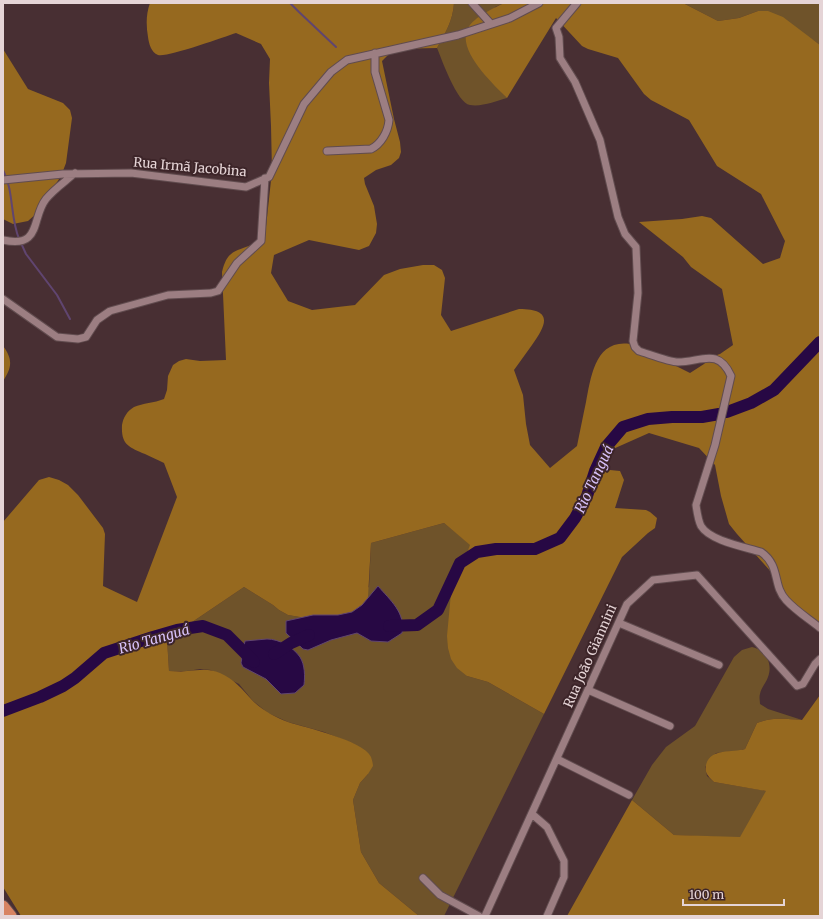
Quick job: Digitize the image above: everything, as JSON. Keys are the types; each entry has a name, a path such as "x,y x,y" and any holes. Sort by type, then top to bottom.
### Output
{"highway":[{"path":"3,906 11,916"}],"street":[{"path":"472,3 491,24"},
{"name":"Rua Irmã Jacobina","path":"3,180 63,174 131,173 246,187 269,177 304,104 331,72 347,60 458,35 510,18 539,3"},
{"path":"577,3 556,28 559,37 560,58 575,82 600,140 618,217 625,234 636,246 638,293 633,342 634,347 639,351 677,362 703,358 720,360 728,367 731,376 715,445 696,505 699,521 702,527 711,536 761,552 768,557 773,565 777,581 786,600 820,628"},
{"path":"327,151 371,150 384,136 389,120 375,72 375,53"},
{"path":"3,240 8,242 22,241 28,238 33,233 42,206 46,199 75,174"},
{"path":"3,299 57,337 78,339 86,336 97,320 110,311 168,295 212,293 218,291 236,263 261,241 265,178"},
{"name":"Rua João Giannini","path":"485,916 627,604 653,580 697,575 797,686 803,684 815,664 820,659"},
{"path":"618,623 718,665"},
{"path":"588,690 670,726"},
{"path":"557,759 629,795"},
{"path":"532,814 547,827 564,861 564,878 547,916"},
{"path":"423,878 440,896 479,916"}],"shaded area":[{"path":"150,3 454,3 446,32 437,48 394,49 382,61 401,152 399,158 391,165 376,170 364,178 374,206 377,224 376,233 369,246 359,250 309,240 274,255 271,273 288,301 312,310 355,305 384,275 400,269 423,265 434,265 442,270 445,278 441,315 451,331 519,309 530,310 542,315 544,324 541,330 514,370 523,395 530,445 550,468 577,446 593,371 602,354 609,347 618,344 634,345 690,373 704,364 711,357 720,354 733,345 722,289 691,267 683,257 639,222 702,216 711,218 763,264 780,258 785,241 761,194 717,166 689,120 651,100 644,94 618,58 582,46 556,18 507,98 485,76 471,56 467,46 466,37 468,28 479,17 504,3 683,3 718,21 739,18 758,11 768,11 783,17 820,45 820,626 791,604 772,573 729,524 721,496 715,465 699,448 649,433 604,453 602,467 620,471 624,480 615,508 646,510 650,512 657,518 655,528 622,557 544,714 488,682 467,676 457,668 451,659 447,636 451,593 457,572 464,561 470,545 444,523 371,543 368,597 366,602 358,609 347,614 327,617 300,617 288,615 244,587 167,639 169,671 216,671 234,681 256,704 264,710 288,722 346,740 366,751 371,757 373,766 360,783 353,800 361,852 379,883 419,916 21,916 3,887 3,522 39,480 49,477 68,485 78,495 103,528 105,534 103,586 137,602 177,497 164,463 130,447 127,444 122,432 123,420 127,413 134,407 164,399 167,390 168,376 173,365 179,361 186,359 200,361 226,360 222,272 224,265 232,253 253,244 265,236 272,171 269,83 270,59 261,44 236,33 208,43 172,53 158,55 152,50 148,37 147,20"},
{"path":"454,3 504,3 495,7 485,74 507,98 484,104 470,105 460,97 455,89 437,48 446,32"},
{"path":"683,3 820,3 820,45 758,11 739,18 718,21"},
{"path":"3,49 28,89 63,103 70,110 72,118 66,163 61,176 37,213 28,221 13,224 3,219"},
{"path":"3,346 10,359 10,368 3,381"},
{"path":"444,523 471,545 453,582 467,676 488,682 544,714 444,916 419,916 379,883 361,852 353,800 360,783 368,774 354,744 324,732 288,722 268,713 253,701 239,684 211,670 200,669 169,671 167,639 244,587 288,615 300,617 369,587 371,543"},
{"path":"378,586 396,607 402,619 402,633 388,642 371,641 357,633 331,640 308,650 303,649 286,633 286,621 313,615 338,615 352,612 362,605"},
{"path":"267,639 276,640 285,644 294,650 302,660 304,685 295,693 281,694 266,679 243,667 241,663 245,641"},
{"path":"752,647 765,654 770,667 768,677 761,692 760,704 768,709 802,720 774,719 757,723 745,749 716,753 705,767 707,776 714,782 767,791 740,838 674,835 632,800 652,765 666,747 695,726 734,657 742,650"},
{"path":"820,695 820,916 567,916 632,800 674,835 740,837 766,791 714,782 707,775 706,765 708,760 712,756 722,752 745,749 757,723 774,719 802,720"}],"waterway":[{"path":"290,3 336,47"},
{"path":"3,170 11,195 14,222 19,239"},
{"path":"21,243 26,254 57,295 70,319"},
{"name":"Rio Tanguá","path":"727,412 751,403 774,390 820,342"},
{"name":"Rio Tanguá","path":"389,626 417,625 438,610 460,563 477,552 496,549 535,549 560,538 575,518 587,496 595,471 606,447 623,427 648,419 702,417 719,414"},
{"name":"Rio Tanguá","path":"3,711 40,697 63,686 75,678 104,653 177,630 203,626 227,635 254,662"},
{"name":"Rio Tanguá","path":"274,654 291,643 309,635"}]}
